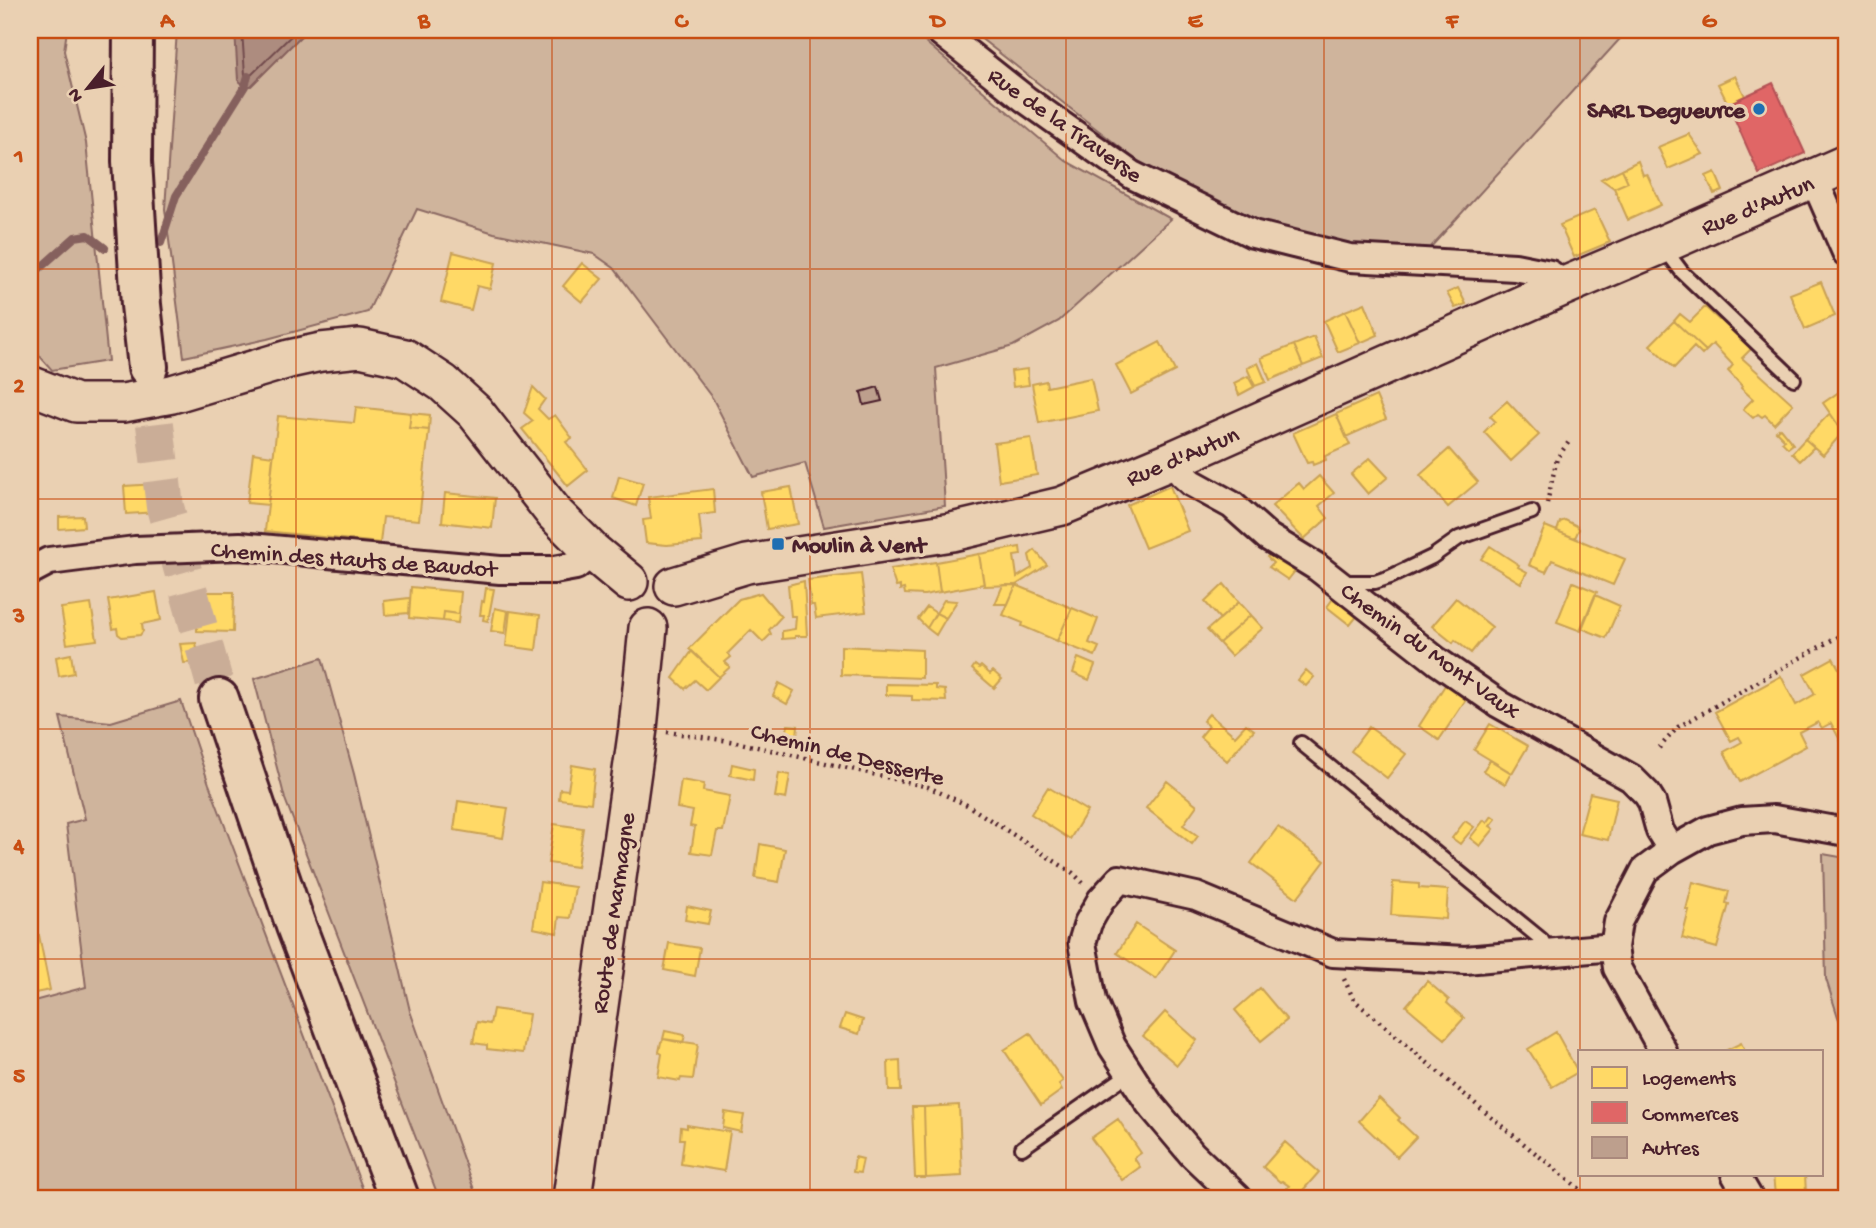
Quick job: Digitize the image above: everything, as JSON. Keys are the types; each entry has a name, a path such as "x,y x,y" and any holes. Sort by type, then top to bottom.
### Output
{"main road":[{"path":"133,30 132,161 141,305 148,367"},
{"name":"Rue d'Autun","path":"674,586 747,564 952,532 1062,506 1830,172"},
{"path":"30,385 76,402 123,403 172,394 321,352 360,348 405,358 443,383 475,412 555,514 593,552 629,582"},
{"path":"644,573 652,573 668,579 674,586 677,603 671,618 664,624 648,628 639,626 626,615 622,597 629,582 644,573"},
{"name":"Route de Marmagne","path":"575,1198 638,728 648,628"},
{"path":"219,699 296,926 399,1198"}],"street":[{"name":"Rue de la Traverse","path":"938,30 1025,99 1132,175 1254,234 1350,258 1515,267 1550,274 1562,287"},
{"path":"1830,172 1846,253"},
{"name":"Chemin du Mont Vaux","path":"1175,459 1182,474 1192,483 1232,505 1268,537 1317,567 1437,661 1499,704 1631,778 1652,802 1660,831 1672,850"},
{"name":"Chemin des Hauts de Baudot","path":"30,571 49,561 135,550 240,546 500,570 554,570 576,566 593,552"},
{"path":"1662,1050 1617,968 1614,947 1618,922 1645,870 1672,850 1708,830 1742,821 1774,819 1846,832"},
{"path":"1238,1198 1192,1154 1149,1103 1112,1046 1093,1001 1083,943 1088,923 1101,900 1120,879 1196,896 1333,953 1465,960 1614,947"},
{"path":"1736,1176 1749,1198"}],"lane":[{"path":"1666,243 1682,272 1794,379"},
{"path":"1336,582 1375,582 1390,578 1432,557 1459,538 1532,512"},
{"path":"1301,743 1542,940 1548,953"},
{"path":"1022,1148 1130,1073"}],"path":[{"path":"1532,512 1547,504 1557,458 1571,439"},
{"path":"1659,748 1678,727 1846,632"},
{"name":"Chemin de Desserte","path":"638,728 736,742 928,787 967,805 1073,873 1101,900"},
{"path":"1333,953 1354,1000 1591,1198"}],"shaded area":[{"path":"32,30 67,30 64,51 86,143 108,361 52,370 30,345"},
{"path":"177,30 911,30 1066,161 1171,219 1059,321 1013,346 936,368 945,506 824,527 805,463 753,477 713,399 614,268 594,254 494,233 417,209 368,312 267,339 184,357 165,209"},
{"path":"970,30 1628,30 1430,248 1354,244 1263,227 1220,207 1135,159"},
{"path":"322,658 354,774 410,1011 477,1198 439,1198 285,799 254,679"},
{"path":"181,701 209,784 366,1198 30,1198 30,1002 86,987 66,824 85,819 60,717 111,722"},
{"path":"1823,854 1846,858 1846,1035 1826,979"}],"water":[{"path":"235,30 307,30 251,86 245,86 238,80"}],"building: Logements":[{"path":"1735,76 1745,96 1728,104 1718,84"},
{"path":"1689,134 1703,154 1668,169 1658,147"},
{"path":"1638,161 1661,205 1628,220 1614,188 1628,182 1622,169"},
{"path":"1622,169 1628,182 1614,188 1601,179"},
{"path":"1715,172 1723,191 1714,194 1706,176"},
{"path":"1595,210 1610,242 1574,257 1560,225"},
{"path":"453,252 496,263 490,289 477,286 471,310 441,302"},
{"path":"582,263 602,279 582,302 563,286"},
{"path":"1821,282 1835,316 1805,329 1790,294"},
{"path":"1458,288 1466,304 1455,308 1447,293"},
{"path":"1365,303 1378,335 1360,343 1345,311"},
{"path":"1705,307 1719,320 1723,317 1754,346 1742,358 1793,404 1774,424 1765,415 1762,417 1758,414 1753,418 1743,409 1753,399 1728,371 1733,365 1713,344 1706,351 1674,321 1680,314 1690,322"},
{"path":"1345,311 1360,343 1338,352 1324,321"},
{"path":"1674,321 1706,351 1702,355 1694,347 1674,368 1650,345"},
{"path":"1314,337 1323,358 1303,366 1294,345"},
{"path":"1160,342 1175,371 1131,394 1116,365"},
{"path":"1294,345 1303,366 1270,380 1261,358"},
{"path":"1258,363 1266,382 1255,386 1247,368"},
{"path":"1027,369 1029,385 1013,387 1011,371"},
{"path":"1248,376 1254,387 1239,395 1234,383"},
{"path":"1091,378 1098,411 1039,423 1032,384 1046,381 1047,387"},
{"path":"533,387 545,399 538,409 548,419 555,415 572,438 566,442 588,470 568,486 522,429 533,421 524,413"},
{"path":"1839,392 1846,402 1846,430 1843,432 1823,403"},
{"path":"1376,396 1386,419 1346,437 1336,414"},
{"path":"1507,401 1539,435 1511,461 1484,432 1495,421 1490,416"},
{"path":"356,407 411,413 409,428 429,430 419,520 383,517 380,543 265,531 278,416 354,423"},
{"path":"411,413 430,415 429,430 409,428"},
{"path":"1830,413 1843,432 1823,455 1805,439"},
{"path":"1336,414 1350,445 1325,456 1326,460 1313,465 1312,462 1307,463 1293,433"},
{"path":"1780,428 1793,444 1788,448 1782,442 1785,440 1776,431"},
{"path":"1031,438 1037,475 999,481 994,443"},
{"path":"1805,439 1814,447 1800,461 1792,453"},
{"path":"1449,449 1478,482 1448,507 1420,475"},
{"path":"253,453 273,456 268,505 247,503"},
{"path":"1370,458 1388,477 1368,494 1351,474"},
{"path":"619,476 643,483 636,506 613,498"},
{"path":"1319,476 1334,493 1319,506 1328,518 1304,539 1272,506 1299,483 1304,489"},
{"path":"156,484 158,512 126,514 124,486"},
{"path":"1170,486 1188,531 1145,548 1127,505"},
{"path":"791,487 798,524 767,529 761,492"},
{"path":"713,489 715,513 699,515 702,542 667,545 646,543 643,520 651,519 648,497"},
{"path":"445,493 495,498 492,528 442,522"},
{"path":"83,516 84,527 59,529 59,517"},
{"path":"1565,520 1579,529 1575,538 1557,531 1560,522"},
{"path":"1545,526 1625,559 1613,585 1552,560 1546,572 1529,565"},
{"path":"1490,546 1527,572 1521,583 1481,559"},
{"path":"1020,547 1021,555 1014,556 1017,577 1032,568 1029,555 1035,550 1047,565 1016,585 984,586 979,554"},
{"path":"1275,548 1302,562 1288,580 1269,567 1273,563 1267,557"},
{"path":"979,554 984,584 940,592 936,562"},
{"path":"936,562 940,592 905,594 904,589 896,587 890,569"},
{"path":"861,574 866,612 816,618 814,605 811,605 808,580"},
{"path":"804,581 807,636 782,639 782,631 795,629 796,616 791,616 788,585"},
{"path":"1573,582 1597,592 1581,631 1557,622"},
{"path":"1224,584 1239,602 1220,619 1205,602"},
{"path":"1003,585 1016,585 1008,604 995,604"},
{"path":"1016,585 1072,608 1057,641 1003,615"},
{"path":"411,587 461,592 459,614 444,612 443,621 409,618"},
{"path":"486,588 494,589 488,621 483,620 484,615 480,615"},
{"path":"1339,590 1363,609 1350,625 1327,607"},
{"path":"156,592 161,620 142,624 143,631 140,635 122,637 117,628 113,629 108,600"},
{"path":"198,592 234,592 233,632 197,631"},
{"path":"761,593 781,617 769,630 771,634 763,642 751,630 728,653 731,657 725,662 730,667 719,677 689,649 739,599"},
{"path":"1595,595 1620,606 1606,638 1581,628"},
{"path":"410,598 409,613 385,615 384,601"},
{"path":"1456,598 1492,627 1471,653 1432,626"},
{"path":"944,600 957,601 946,618 936,613"},
{"path":"1239,602 1251,615 1219,643 1207,630"},
{"path":"91,604 97,640 67,644 61,608"},
{"path":"927,607 936,613 927,628 918,619"},
{"path":"495,608 508,611 505,633 491,631"},
{"path":"1072,608 1098,619 1089,643 1099,647 1095,656 1057,641"},
{"path":"510,611 540,615 536,650 506,646"},
{"path":"444,612 459,614 458,623 443,621"},
{"path":"936,613 946,618 936,635 927,628"},
{"path":"1251,615 1263,628 1231,656 1219,643"},
{"path":"196,643 200,662 184,663 180,644"},
{"path":"841,646 922,650 922,678 841,675"},
{"path":"692,651 719,677 706,690 695,680 685,689 673,678"},
{"path":"71,654 74,673 59,676 56,657"},
{"path":"1078,658 1095,665 1089,680 1073,673"},
{"path":"1833,658 1846,681 1846,742 1842,744 1831,723 1822,728 1818,722 1799,732 1806,746 1740,782 1724,752 1742,742 1739,737 1731,741 1715,712 1781,676 1796,705 1815,694 1804,674"},
{"path":"975,665 979,668 981,666 990,674 993,671 1002,679 994,688 972,669"},
{"path":"1306,670 1314,677 1306,686 1298,680"},
{"path":"1447,682 1469,695 1439,740 1419,726"},
{"path":"779,683 794,691 787,704 773,696"},
{"path":"886,684 936,685 936,689 945,690 946,701 912,700 912,696 886,695"},
{"path":"1209,714 1235,736 1246,724 1254,730 1227,761 1200,737 1209,726 1203,721"},
{"path":"1490,724 1528,746 1512,773 1474,750"},
{"path":"788,725 798,726 796,746 784,744"},
{"path":"1369,727 1406,754 1387,778 1351,751"},
{"path":"1490,760 1511,773 1505,784 1483,771"},
{"path":"732,764 754,769 753,780 730,775"},
{"path":"572,765 595,769 591,803 559,799 560,789 568,790"},
{"path":"779,773 790,775 786,799 775,797"},
{"path":"681,780 704,784 703,791 730,796 723,831 717,831 712,855 691,852 695,827 690,826 693,811 677,808"},
{"path":"1167,781 1197,805 1183,825 1198,836 1192,844 1146,808"},
{"path":"1048,787 1087,811 1070,839 1031,814"},
{"path":"1590,793 1617,799 1608,840 1579,834"},
{"path":"458,801 508,808 503,838 454,830"},
{"path":"1492,816 1496,819 1490,826 1494,829 1480,846 1470,838 1484,820 1487,823"},
{"path":"1465,821 1474,827 1460,844 1452,838"},
{"path":"554,824 583,828 577,867 548,863"},
{"path":"1278,827 1325,861 1297,898 1251,863"},
{"path":"760,844 785,849 779,882 755,878"},
{"path":"540,882 575,887 570,918 559,917 557,933 533,928"},
{"path":"1393,882 1419,884 1419,888 1448,890 1446,919 1391,915"},
{"path":"1693,882 1729,891 1726,903 1729,904 1717,948 1682,938"},
{"path":"687,906 711,911 708,924 685,920"},
{"path":"1136,924 1175,950 1156,979 1117,953"},
{"path":"39,935 50,990 30,994 30,937"},
{"path":"669,943 700,948 695,976 664,970"},
{"path":"1427,981 1449,1000 1447,1003 1464,1018 1445,1039 1406,1006"},
{"path":"1260,988 1287,1020 1261,1041 1235,1010"},
{"path":"493,1009 529,1014 523,1053 487,1049 487,1045 473,1043 477,1022 490,1024"},
{"path":"1165,1012 1197,1040 1177,1065 1143,1036"},
{"path":"845,1014 863,1020 859,1034 840,1028"},
{"path":"665,1031 685,1035 683,1043 663,1039"},
{"path":"1556,1032 1578,1072 1552,1087 1528,1049"},
{"path":"1030,1033 1063,1081 1059,1084 1062,1090 1041,1105 1004,1050"},
{"path":"664,1039 698,1044 693,1079 681,1078 680,1081 658,1077 662,1054 659,1052"},
{"path":"1741,1043 1744,1050 1727,1050"},
{"path":"900,1060 901,1091 889,1091 888,1061"},
{"path":"1379,1098 1416,1137 1397,1157 1359,1121"},
{"path":"959,1105 962,1176 926,1178 924,1107"},
{"path":"912,1107 924,1107 926,1178 915,1178"},
{"path":"725,1112 744,1115 741,1132 723,1128"},
{"path":"1118,1119 1141,1153 1134,1158 1140,1167 1122,1180 1091,1138"},
{"path":"687,1125 730,1132 724,1171 681,1164 684,1139 680,1139 681,1127 687,1128"},
{"path":"1285,1142 1319,1172 1297,1197 1287,1188 1289,1186 1263,1167"},
{"path":"855,1157 863,1159 860,1173 853,1172"},
{"path":"1773,1176 1805,1176 1806,1194 1775,1196"}],"building: Commerces":[{"path":"1773,83 1805,153 1759,174 1728,104"}],"building: Autres":[{"path":"878,387 882,401 864,405 861,392"}],"waterway":[{"path":"161,243 176,196 245,86 248,76"},
{"path":"30,277 75,237 88,235 105,248"}],"tunnel":[{"path":"148,367 165,507 219,699"}],"place":[{"name":"SARL Degueurce","path":"1759,109"},
{"name":"Moulin à Vent","path":"778,544"}]}
